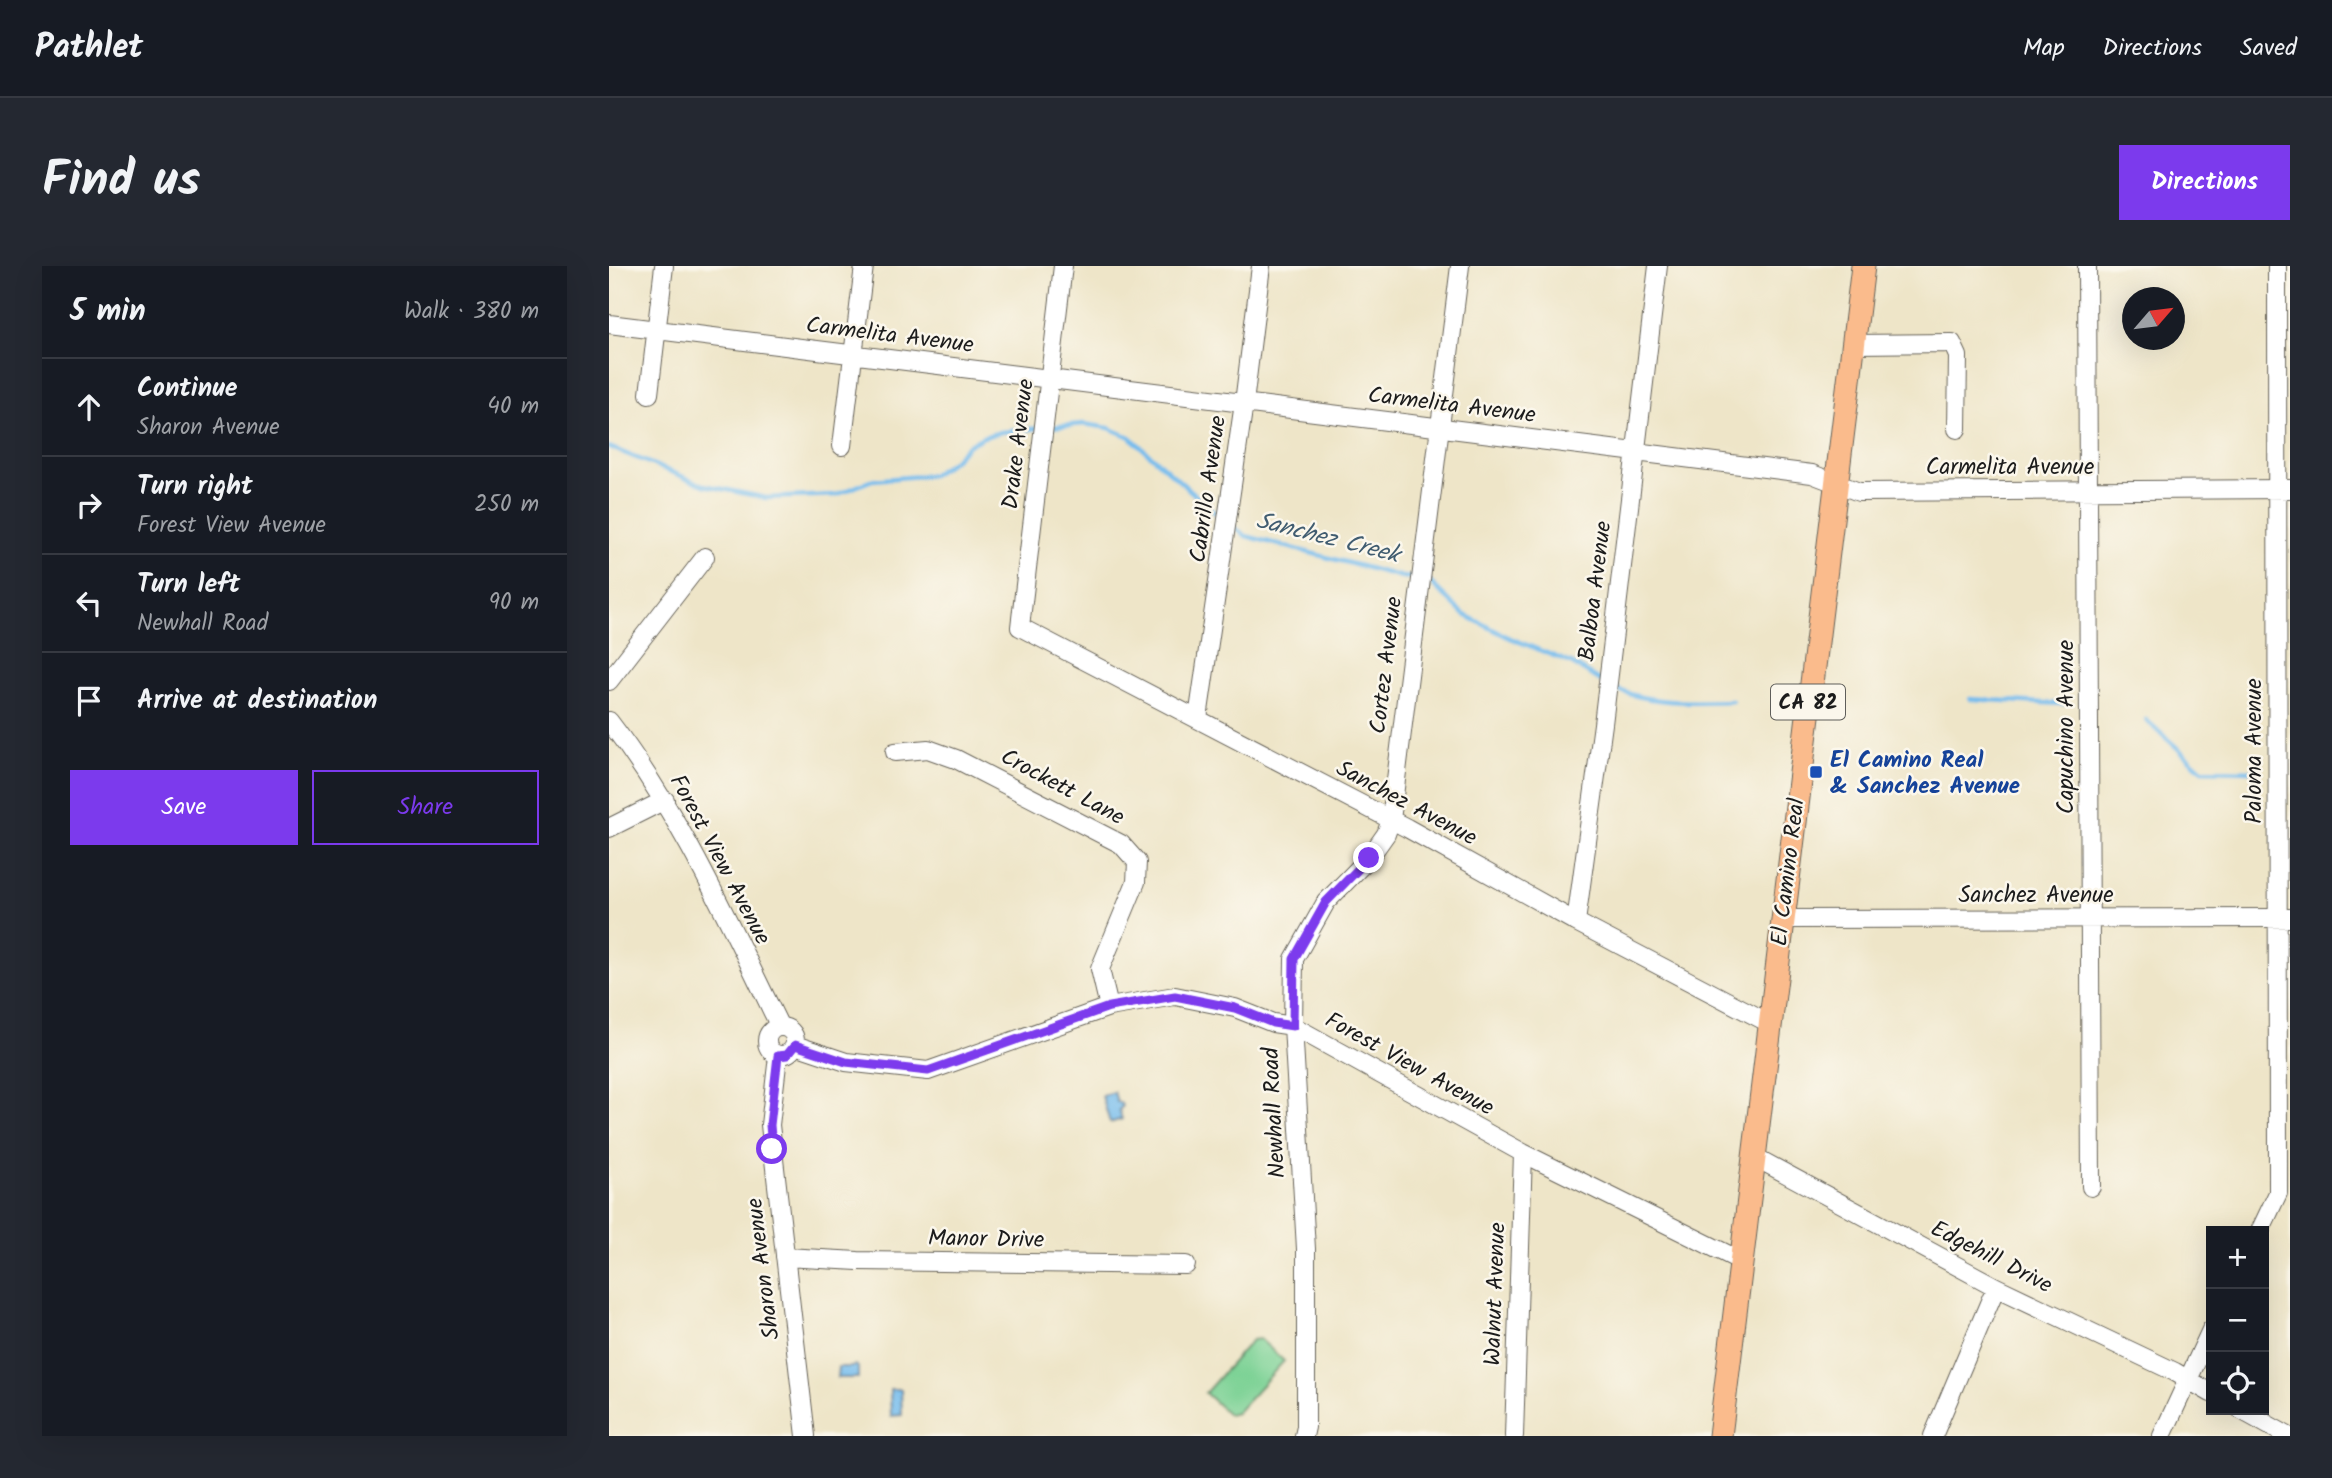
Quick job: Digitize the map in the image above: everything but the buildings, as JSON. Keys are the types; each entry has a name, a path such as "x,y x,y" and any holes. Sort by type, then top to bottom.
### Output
{"main road":[{"name":"El Camino Real","path":"1720,1436 1781,919 1863,266"}],"street":[{"path":"649,394 664,266"},
{"path":"842,446 864,266"},
{"name":"Drake Avenue","path":"1020,627 1063,266"},
{"name":"Cabrillo Avenue","path":"1198,718 1261,266"},
{"name":"Cortez Avenue","path":"1391,820 1460,266"},
{"name":"Balboa Avenue","path":"1576,922 1607,696 1658,266"},
{"name":"Capuchino Avenue","path":"2087,266 2091,1187"},
{"name":"Paloma Avenue","path":"2262,1226 2278,1193 2284,918 2284,489 2277,266"},
{"name":"Carmelita Avenue","path":"609,324 1812,474 1859,492 2284,489"},
{"path":"1853,344 1952,343 1958,356 1957,429"},
{"path":"609,681 705,556"},
{"name":"Sanchez Avenue","path":"1020,627 1391,820 1576,922 1769,1023"},
{"name":"Forest View Avenue","path":"609,721 665,800 703,869 779,1027"},
{"name":"Crockett Lane","path":"895,752 928,748 956,758 1121,844 1136,862 1136,883 1100,969 1109,1007"},
{"path":"609,828 665,800"},
{"name":"Newhall Road","path":"1304,1436 1306,1250 1293,1026 1294,959 1326,902 1369,858 1386,834 1391,820"},
{"name":"Sanchez Avenue","path":"1781,919 2284,918"},
{"name":"Forest View Avenue","path":"795,1045 846,1062 928,1071 1109,1007 1175,996 1235,1008 1273,1023 1293,1026 1523,1153 1741,1261"},
{"path":"779,1027 792,1032 795,1045 787,1055 778,1056 771,1051 767,1043 771,1030 779,1027"},
{"name":"Sharon Avenue","path":"778,1056 770,1125 806,1436"},
{"name":"Walnut Avenue","path":"1514,1436 1523,1153"},
{"name":"Edgehill Drive","path":"1753,1156 1996,1287 2206,1390"},
{"name":"Manor Drive","path":"785,1257 858,1261 1186,1265"},
{"path":"1933,1436 1996,1287"},
{"path":"2162,1436 2206,1341"},
{"path":"2250,1415 2288,1436"}],"green space":[{"path":"1260,1339 1284,1361 1236,1413 1229,1415 1205,1393 1252,1340"}],"water":[{"path":"1114,1092 1117,1102 1121,1103 1119,1110 1122,1119 1110,1123 1102,1096"},
{"path":"838,1367 858,1367 858,1378 837,1378"},
{"path":"890,1389 901,1389 902,1415 891,1416"}],"waterway":[{"name":"Sanchez Creek","path":"1049,427 1084,424 1109,428 1130,437 1221,518"},
{"name":"Sanchez Creek","path":"609,447 704,485 766,498 836,495 872,480 932,475 954,460 967,446 983,437 1001,432 1040,428"},
{"name":"Sanchez Creek","path":"1231,525 1246,536 1402,577 1416,578"},
{"name":"Sanchez Creek","path":"1425,579 1463,614 1510,638 1571,663 1603,682"},
{"name":"Sanchez Creek","path":"1611,686 1654,699 1686,702 1732,701"},
{"name":"Sanchez Creek","path":"1970,699 2063,704"},
{"name":"Sanchez Creek","path":"2146,720 2202,770 2255,771"}],"place":[{"name":"El Camino Real & Sanchez Avenue","path":"1816,772"}],"route":[{"path":"772,1149 770,1125 778,1056 787,1055 795,1045 846,1062 928,1071 1109,1007 1175,996 1235,1008 1273,1023 1293,1026 1294,959 1326,902 1369,858"}]}
